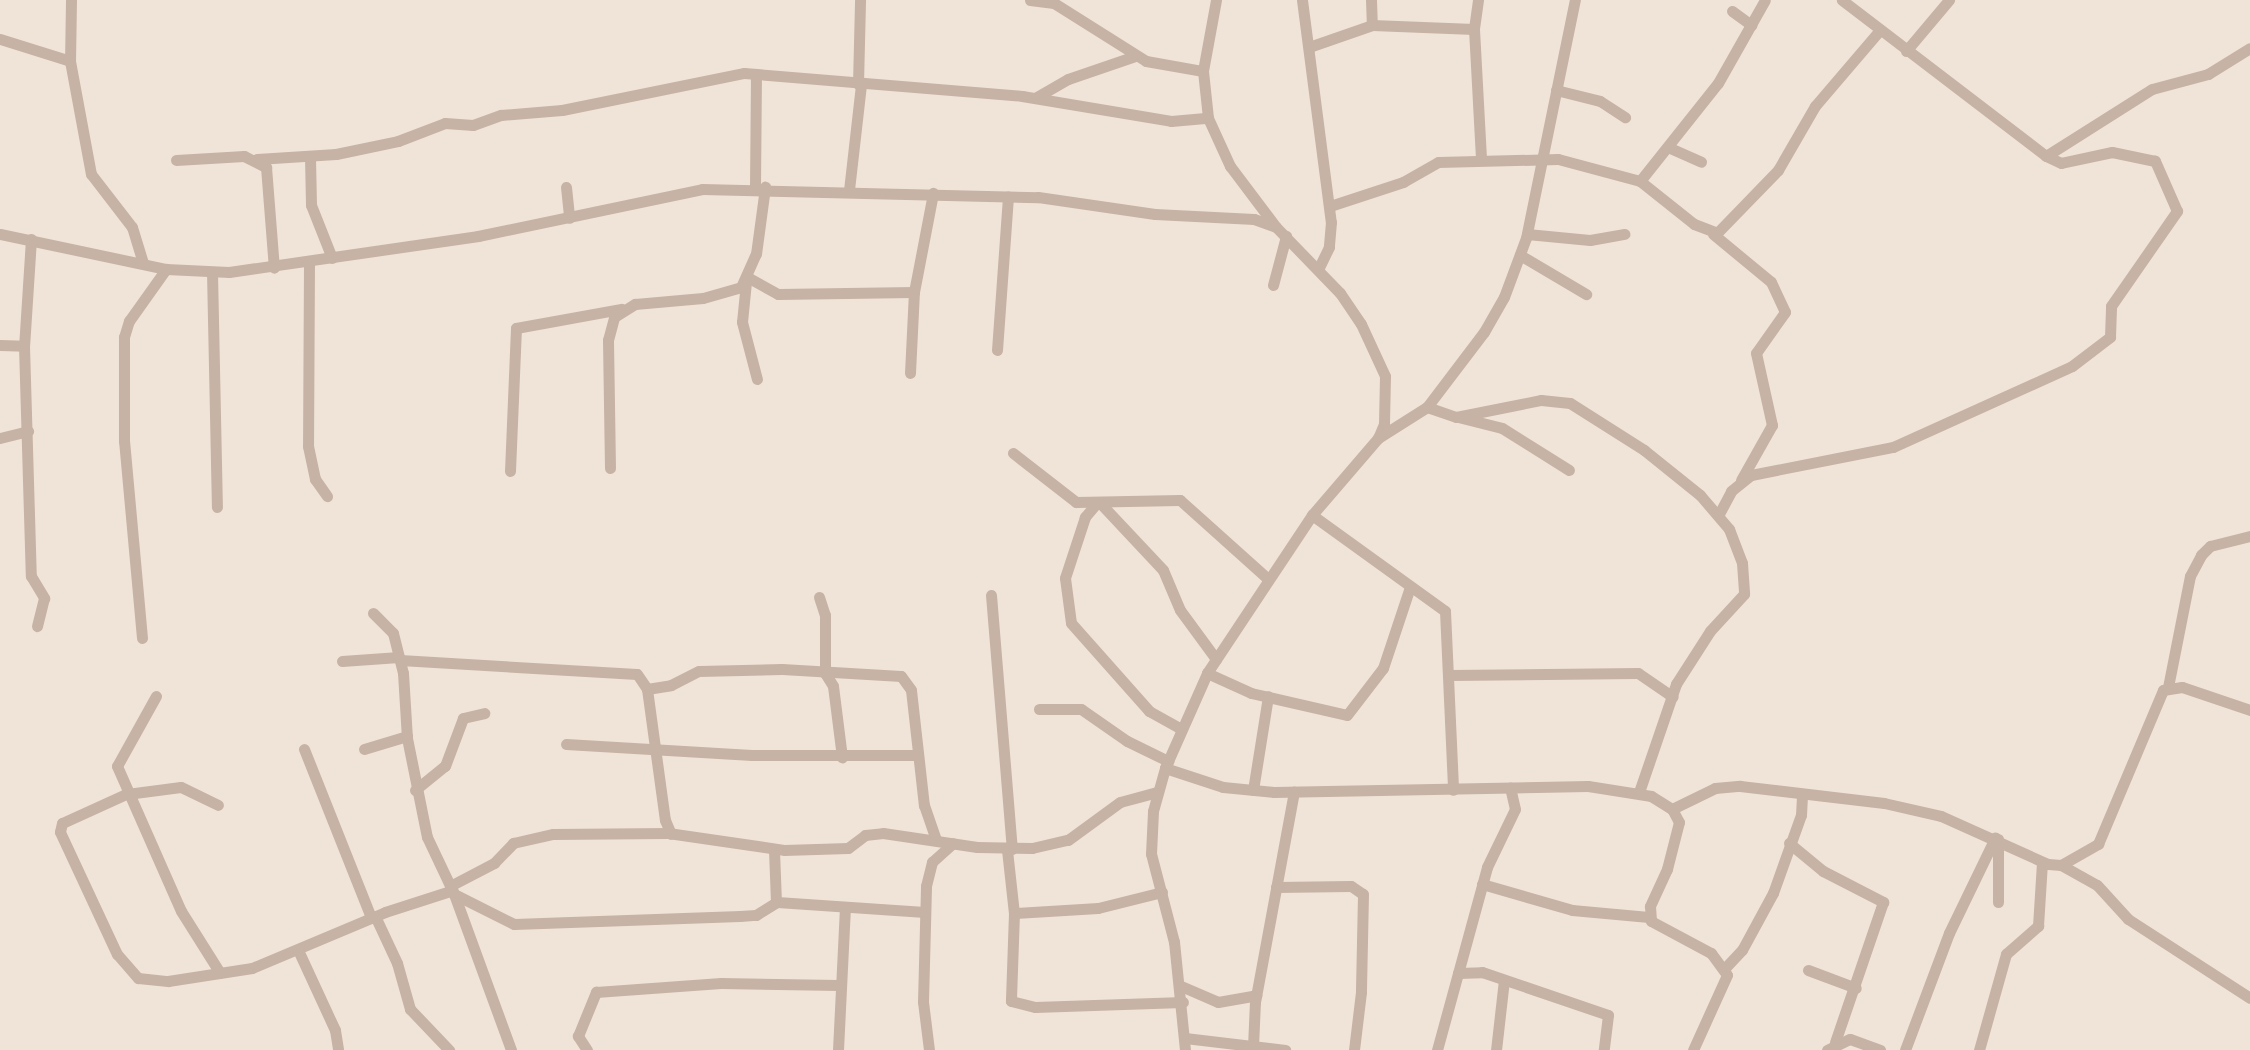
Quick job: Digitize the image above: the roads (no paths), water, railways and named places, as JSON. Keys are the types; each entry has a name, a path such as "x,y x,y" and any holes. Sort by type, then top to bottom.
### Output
{"street":[{"path":"71,0 70,61 85,117 91,174 132,227 143,262"},
{"path":"849,190 859,84 860,0"},
{"path":"1030,0 1055,3 1135,56 1203,71"},
{"path":"1216,0 1203,71 1208,118 1230,166 1276,227 1340,293 1377,352 1387,400 1378,438"},
{"path":"1302,0 1332,234 1318,270"},
{"path":"1371,0 1372,25"},
{"path":"1478,0 1474,29 1481,159"},
{"path":"1285,1050 1185,1044 1181,986 1151,854 1157,792 1207,673 1267,578 1312,515 1378,438 1427,407 1484,332 1527,234 1575,0"},
{"path":"1640,181 1670,148 1765,0"},
{"path":"1741,480 1893,447 2072,366 2110,337 2111,306 2175,217 2174,195 2160,164 2150,158 2112,152 2061,163 2046,156 1842,0"},
{"path":"1906,51 1949,0"},
{"path":"1732,11 1751,25"},
{"path":"1309,47 1372,25 1474,29"},
{"path":"1713,234 1726,227 1778,170 1815,106 1879,31"},
{"path":"0,39 70,61"},
{"path":"2046,156 2152,89 2208,74 2250,48"},
{"path":"1035,98 1068,79 1135,56"},
{"path":"176,160 310,157 398,141 445,123 473,125 501,115 562,110 728,75 1035,98 1171,121 1208,118"},
{"path":"756,76 760,187 742,322 757,379"},
{"path":"1556,90 1600,101 1625,117"},
{"path":"1670,148 1701,162"},
{"path":"310,157 311,205 332,258"},
{"path":"1330,206 1403,182 1438,162 1541,158 1601,167 1640,181 1713,234 1771,282 1785,312 1756,353 1772,425 1719,514"},
{"path":"257,159 269,179 274,268"},
{"path":"566,187 569,218"},
{"path":"0,234 166,269 212,272 309,263 569,218 672,193 760,187 1062,199 1155,214 1221,215 1276,227"},
{"path":"910,373 914,292 933,193"},
{"path":"997,350 1008,196"},
{"path":"1527,234 1590,240 1624,234"},
{"path":"1273,285 1286,236"},
{"path":"31,239 24,346 31,576 44,598 37,626"},
{"path":"1520,255 1586,294"},
{"path":"309,263 308,446 315,479 327,496"},
{"path":"142,638 124,441 124,337 129,321 166,269"},
{"path":"212,272 217,507"},
{"path":"748,279 786,295 914,292"},
{"path":"510,471 516,328 729,292 748,279"},
{"path":"610,468 608,340 621,309"},
{"path":"0,345 24,346"},
{"path":"1457,417 1541,400 1570,403 1644,450 1719,514 1742,563 1744,594 1700,646 1673,697 1639,792"},
{"path":"1427,407 1502,428 1569,470"},
{"path":"0,438 28,431"},
{"path":"1013,453 1076,502 1098,505 1180,500 1267,578"},
{"path":"1098,505 1163,570 1180,610 1216,659"},
{"path":"1098,505 1085,517 1065,578 1071,623 1149,711 1181,729"},
{"path":"1312,515 1409,590 1445,611 1453,790"},
{"path":"2061,865 2098,844 2158,698 2168,687 2190,576 2201,555 2210,546 2250,536"},
{"path":"1207,673 1268,696 1351,713 1383,668 1409,590"},
{"path":"991,595 1014,913 1010,993 1015,1004 1183,1002"},
{"path":"819,597 825,615 825,673 833,686 842,757"},
{"path":"373,613 393,633 408,702 407,736 415,790 427,837 452,890 511,1050"},
{"path":"342,661 399,659 632,672 647,689 654,750 671,834"},
{"path":"647,689 699,671 901,676 911,690 924,805 936,839"},
{"path":"1450,675 1638,673 1673,697"},
{"path":"2168,687 2218,697 2250,710"},
{"path":"156,696 119,757 117,766 127,794 154,841 181,911 220,973"},
{"path":"1253,790 1268,696"},
{"path":"1039,709 1081,709 1167,765 1203,782 1253,790 1510,788 1639,792 1672,809"},
{"path":"415,790 445,766 463,718 484,713"},
{"path":"364,749 407,736"},
{"path":"566,744 842,757 918,755"},
{"path":"304,749 373,916 397,963 404,999 426,1030 449,1050"},
{"path":"218,805 181,787 127,794 60,828 117,954 129,971 148,981 220,973 298,950 373,916 452,890 494,863 519,840 553,834 671,834 774,850 848,848 869,833 1010,850 1068,840 1120,802 1157,792"},
{"path":"1672,809 1724,787 1910,807 1996,838 2042,862 2061,865 2105,891 2128,919 2250,998"},
{"path":"1437,1050 1482,884 1515,809 1510,788"},
{"path":"1253,1047 1256,995 1294,792"},
{"path":"1725,968 1742,950 1773,893 1802,809 1802,795"},
{"path":"1672,809 1677,832 1649,917 1655,927 1711,953 1725,968 1726,986 1693,1050"},
{"path":"1996,838 1998,902"},
{"path":"1905,1050 1949,933 1996,838"},
{"path":"929,1050 923,1002 925,912 932,862 953,843"},
{"path":"1789,843 1823,871 1883,902 1856,988 1831,1046"},
{"path":"774,850 776,902"},
{"path":"1979,1050 2006,954 2038,926 2042,862"},
{"path":"1482,884 1572,910 1649,917"},
{"path":"1276,887 1351,886 1363,894 1361,992 1354,1050"},
{"path":"452,890 514,924 756,915 776,902 925,912"},
{"path":"1014,913 1098,908 1162,892"},
{"path":"838,1050 838,985 845,907"},
{"path":"298,950 335,1030 338,1050"},
{"path":"1808,970 1856,988"},
{"path":"1458,973 1482,972 1608,1015 1604,1050"},
{"path":"1496,1050 1504,980"},
{"path":"587,1050 578,1036 596,992 721,983 838,985"},
{"path":"1181,986 1218,1002 1256,995"},
{"path":"1831,1046 1850,1039 1880,1050"}]}
